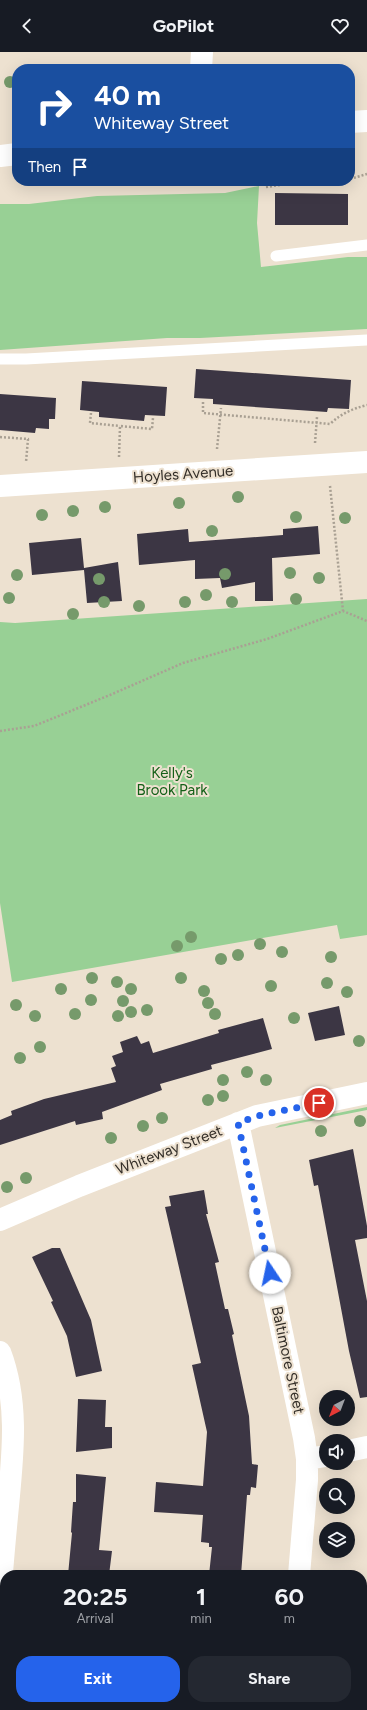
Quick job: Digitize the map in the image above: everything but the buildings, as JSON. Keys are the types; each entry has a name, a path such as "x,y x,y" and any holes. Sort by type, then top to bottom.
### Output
{"street":[{"path":"202,52 202,64"},
{"path":"355,122 367,121"},
{"path":"0,156 12,155"},
{"name":"Hoyles Avenue","path":"0,486 367,462"},
{"name":"Whiteway Street","path":"0,1220 79,1186 238,1123 263,1115 367,1093"},
{"name":"Baltimore Street","path":"238,1123 304,1438 317,1457 301,1570"},
{"path":"0,1352 8,1379 13,1405 14,1443 1,1570"},
{"path":"355,1450 367,1447"}],"lane":[{"path":"276,256 367,245"},
{"path":"0,359 26,359 367,340"}],"path":[{"path":"355,178 367,174"},
{"path":"266,187 273,186"},
{"path":"203,402 203,413 330,424 339,415 353,408 367,405"},
{"path":"217,450 221,408"},
{"path":"90,413 90,423 120,426 152,428 153,418"},
{"path":"315,444 317,417"},
{"path":"118,463 120,426"},
{"path":"0,437 28,439 26,465"},
{"path":"328,464 343,611"},
{"path":"0,731 34,726 110,696 183,663 267,639 343,611 367,621"}],"green space":[{"path":"259,186 257,223 261,267 348,257 367,257 367,329 200,338 167,338 0,350 0,204 29,204 97,196 225,193"},
{"name":"Kelly's Brook Park","path":"367,599 367,935 340,939 337,925 12,982 0,903 0,622 15,623"},
{"path":"367,1107 367,1110 275,1128 280,1125"}],"route":[{"path":"270,1273 238,1123 257,1116 319,1103"}]}
